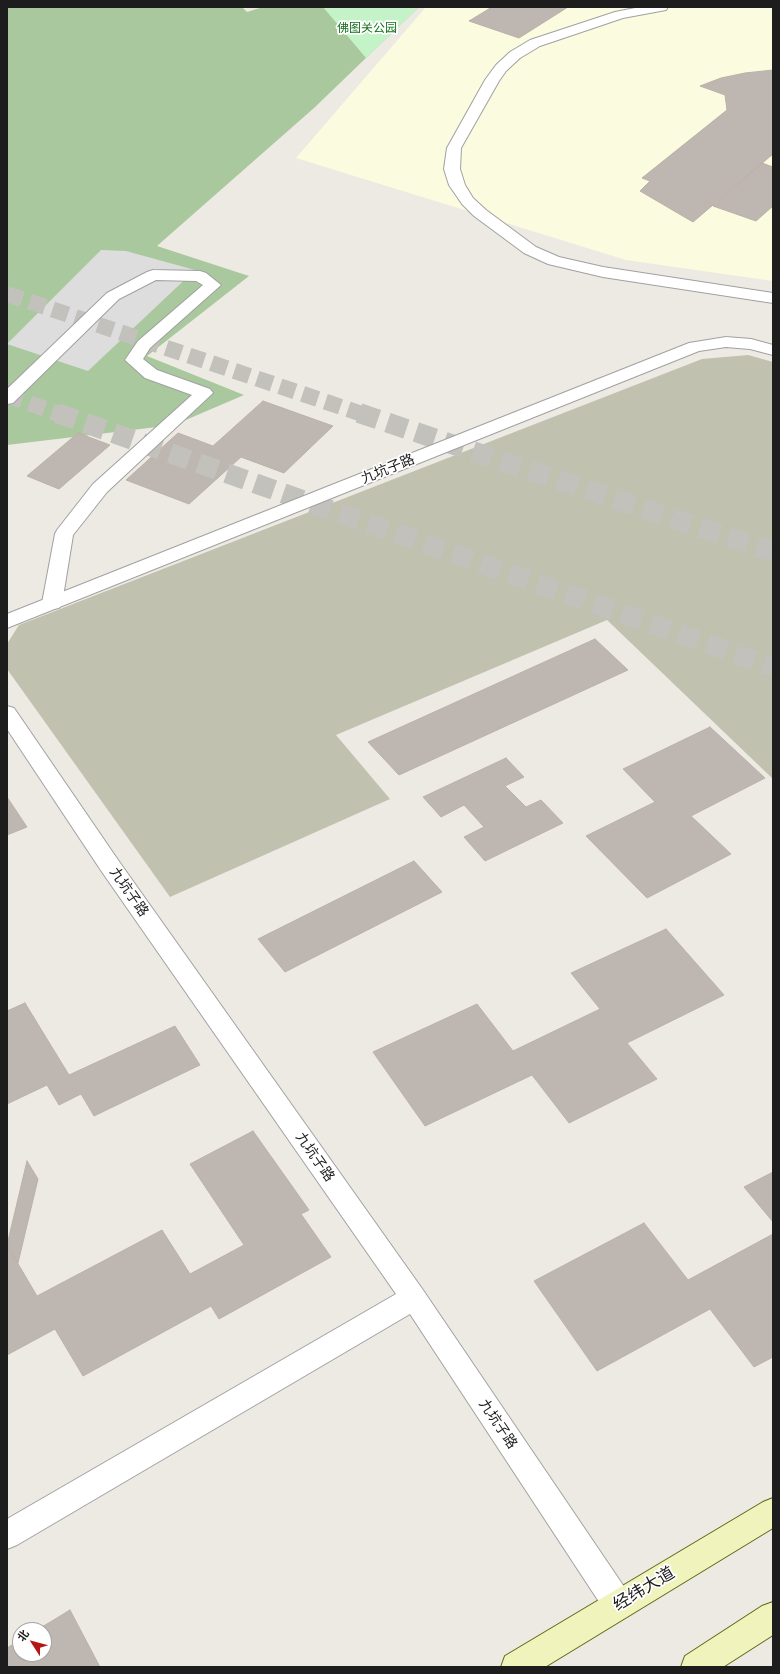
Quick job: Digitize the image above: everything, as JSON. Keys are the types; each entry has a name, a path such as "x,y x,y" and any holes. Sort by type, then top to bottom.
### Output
{"main road":[{"name":"经纬大道","path":"516,1667 618,1604 773,1512"},
{"path":"696,1667 773,1617"}],"street":[{"path":"661,7 620,15 535,43 515,54 501,68 492,80 454,148 452,169 458,185 467,201 480,214 530,250 554,261 597,271 773,298"},
{"path":"7,399 113,296 153,275 200,276 213,285 144,345 134,360 151,374 204,393 100,488 64,534 52,603"},
{"name":"九坑子路","path":"7,620 695,347 726,342 751,344 773,350"},
{"name":"九坑子路","path":"7,713 16,745 110,866 414,1298 618,1604"},
{"path":"7,1535 414,1298"}],"shaded area":[{"path":"426,7 773,7 773,281 626,260 296,158"},
{"path":"101,250 126,251 195,270 88,371 7,344"},
{"path":"748,355 773,362 773,779 607,620 336,735 390,799 170,897 7,669 7,644 19,625 702,359"}],"green space":[{"path":"7,7 242,7 247,12 263,7 419,7 314,108 157,246 249,276 147,356 244,395 174,425 7,445"},
{"name":"佛图关公园","path":"323,7 419,7 366,58"}],"building":[{"path":"492,7 568,7 519,38 469,21"},
{"path":"773,70 773,154 693,222 640,191 650,181 642,178 727,110 725,95 700,86 721,78 745,73"},
{"path":"762,163 773,167 773,206 756,221 713,206"},
{"path":"263,401 333,426 284,473 241,457 189,504 126,480 178,433 213,446"},
{"path":"78,433 110,445 59,489 27,476"},
{"path":"595,639 628,670 399,775 368,742"},
{"path":"710,727 765,778 691,816 731,854 647,898 586,836 655,802 623,769"},
{"path":"506,758 524,777 505,786 526,807 541,800 563,823 485,861 464,837 484,827 464,805 441,817 423,797"},
{"path":"7,797 27,827 7,835"},
{"path":"414,861 442,892 285,972 258,939"},
{"path":"666,929 724,995 627,1043 657,1079 569,1123 532,1075 425,1126 373,1052 477,1004 513,1051 600,1009 571,973"},
{"path":"25,1003 69,1075 175,1026 200,1065 94,1116 81,1094 59,1105 47,1085 7,1104 7,1011"},
{"path":"253,1131 309,1210 301,1214 331,1257 219,1319 211,1306 83,1376 55,1329 7,1355 7,1245 37,1296 162,1230 190,1274 244,1245 190,1164"},
{"path":"27,1161 38,1179 18,1263 7,1245"},
{"path":"773,1172 773,1222 744,1187"},
{"path":"644,1223 688,1280 773,1234 773,1357 754,1367 710,1309 597,1371 534,1281"},
{"path":"70,1610 100,1667 7,1667 7,1648 12,1645 12,1662 52,1662 52,1622 50,1622"}],"tunnel":[{"path":"7,294 362,414"},
{"path":"7,395 59,414"},
{"path":"57,413 773,667"},
{"path":"359,413 773,552"}]}
